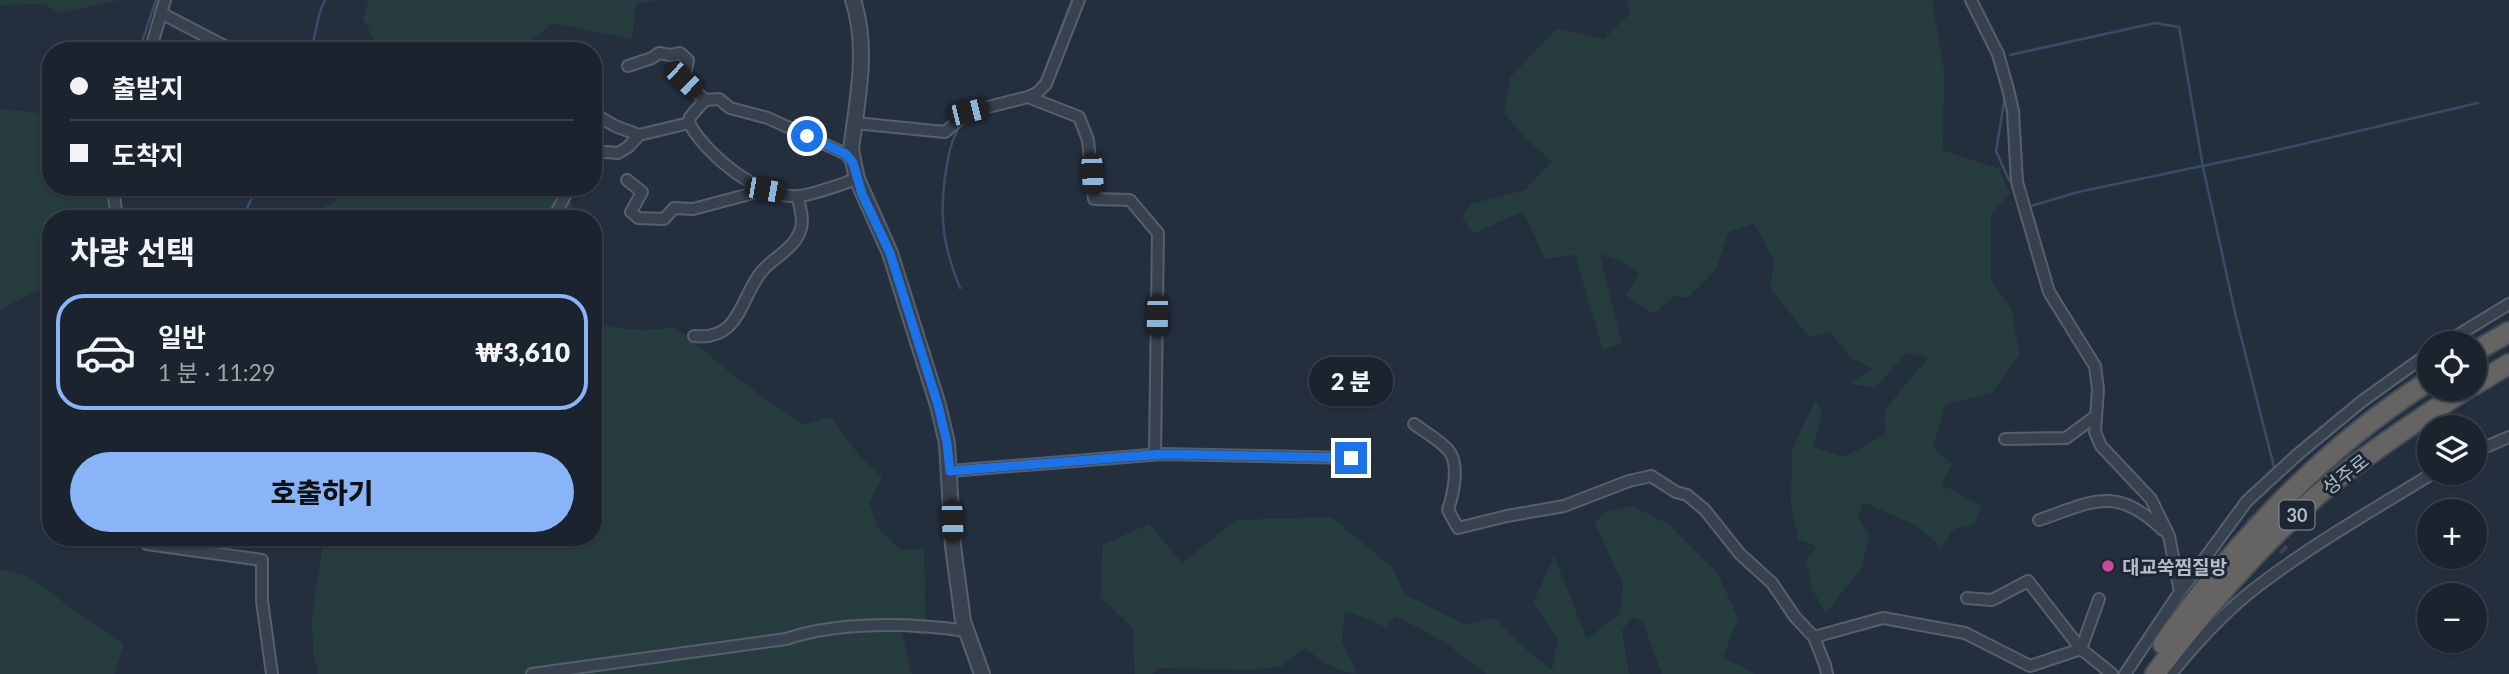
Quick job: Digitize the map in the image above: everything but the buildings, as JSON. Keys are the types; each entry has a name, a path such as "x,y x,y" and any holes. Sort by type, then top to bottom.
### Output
{"highway":[{"path":"2487,345 2509,332"},
{"path":"2487,377 2509,364"},
{"name":"성주로","path":"2141,674 2199,593 2272,511 2351,438 2417,390"},
{"name":"성주로","path":"2155,674 2228,585 2312,501 2363,459 2450,401"}],"street":[{"path":"153,42 165,0"},
{"path":"853,0 861,30 862,55 851,150 853,163 857,179 890,253 938,405 947,443 953,546 962,621 982,674"},
{"path":"855,123 945,132 968,112 1037,93 1045,84 1079,0"},
{"path":"1970,0 1998,54 2008,89 2013,111 2017,182 2049,292 2095,366 2098,389 2095,432 2101,446 2151,499 2169,536 2180,592"},
{"path":"161,13 216,42"},
{"path":"628,66 659,53 680,53 688,60 684,80 705,100"},
{"path":"1028,97 1079,117 1088,140 1094,199 1130,200 1158,233 1155,454"},
{"path":"853,163 846,154 768,118 730,108 719,99 705,100 690,117 689,123 708,150 765,190 798,196 857,179"},
{"path":"602,118 639,135"},
{"path":"602,152 618,153 639,135 689,123"},
{"path":"627,180 642,192 631,212 638,218 664,219 674,208 693,209 765,190"},
{"path":"558,209 565,196"},
{"path":"694,336 715,335 739,315 761,272 797,237 802,225 798,196"},
{"path":"2467,331 2508,308"},
{"path":"2125,674 2240,509 2297,455 2361,402 2417,362"},
{"path":"2005,439 2066,438 2096,416"},
{"path":"1414,424 1450,452 1455,468 1452,500 1448,510 1458,528 1564,506 1629,481 1651,477 1676,492 1687,495 1705,510 1735,547 1772,583 1795,617 1814,637 1826,674"},
{"path":"2487,446 2509,437"},
{"path":"950,471 1155,454 1351,458"},
{"path":"2171,674 2231,609 2258,586 2417,483"},
{"path":"2039,520 2098,499 2126,503 2169,536"},
{"path":"2240,509 2250,517"},
{"path":"160,546 262,560 262,601 272,674"},
{"path":"2285,551 2293,561"},
{"path":"1967,598 1992,600 2028,581 2081,649 2112,674"},
{"path":"2081,649 2099,599"},
{"path":"1814,637 1883,618 1965,634 2030,666 2081,649"},
{"path":"532,674 786,639 807,633 888,624 966,631"}],"green space":[{"path":"0,0 120,0 60,13 44,4 0,5"},
{"path":"369,0 657,0 636,4 632,39 553,23 530,42 373,42 363,18"},
{"path":"1627,0 1932,0 1944,70 1943,150 1999,169 2010,194 1991,213 1991,281 2012,309 2019,355 1992,393 1946,404 1933,447 1952,464 1941,484 1981,506 1974,524 1954,529 1941,547 1917,526 1863,502 1858,517 1869,535 1862,567 1826,613 1812,589 1806,559 1818,546 1798,539 1791,504 1792,449 1816,400 1822,414 1813,447 1844,457 1886,434 1884,411 1928,358 1906,353 1875,388 1851,384 1872,368 1851,358 1830,332 1809,337 1770,288 1774,261 1754,223 1729,232 1715,271 1687,298 1674,296 1654,314 1626,295 1639,273 1620,261 1600,254 1622,343 1603,350 1575,255 1545,259 1523,211 1473,234 1462,217 1471,204 1525,190 1552,161 1531,144 1504,113 1510,77 1557,29 1604,39 1631,12"},
{"path":"0,109 42,113 42,196 110,196 112,210 42,210 42,288 0,310"},
{"path":"340,196 543,196 572,203 572,210 317,210 332,204"},
{"path":"602,325 644,330 675,327 738,379 803,425 830,417 862,459 882,477 869,503 878,528 901,550 924,549 926,636 901,629 912,674 318,674 313,651 312,617 323,546 602,546"},
{"path":"1632,506 1670,525 1717,572 1738,618 1723,657 1755,674 1662,674 1643,622 1632,617 1622,631 1629,674 1486,674 1446,643 1396,616 1386,627 1345,610 1342,641 1357,673 1336,668 1304,648 1282,666 1251,670 1159,668 1152,674 1135,674 1133,628 1100,597 1103,545 1149,524 1182,563 1236,520 1331,517 1392,567 1404,594 1465,625 1494,618 1552,670 1558,638 1533,603 1554,556 1587,639 1620,614 1623,585 1595,523 1605,512"},
{"path":"0,569 28,577 124,645 114,674 0,674"}],"waterway":[{"path":"142,42 156,0"},
{"path":"313,42 325,0"},
{"path":"1024,93 1036,87 1042,78 1072,0"},
{"path":"2010,55 2155,23 2179,27 2203,167 2236,317 2274,467"},
{"path":"2005,96 1996,151 2009,180"},
{"path":"2028,207 2078,192 2269,152 2478,103"},
{"path":"960,126 948,156 943,220 950,260 960,288"},
{"path":"246,210 253,196"}],"tunnel":[{"path":"2250,517 2285,551"}],"place":[{"name":"대교쑥찜질방","path":"2108,566"}],"route":[{"path":"807,136 846,154 853,163 862,194 890,253 938,405 950,471 1163,454 1351,458"}]}
